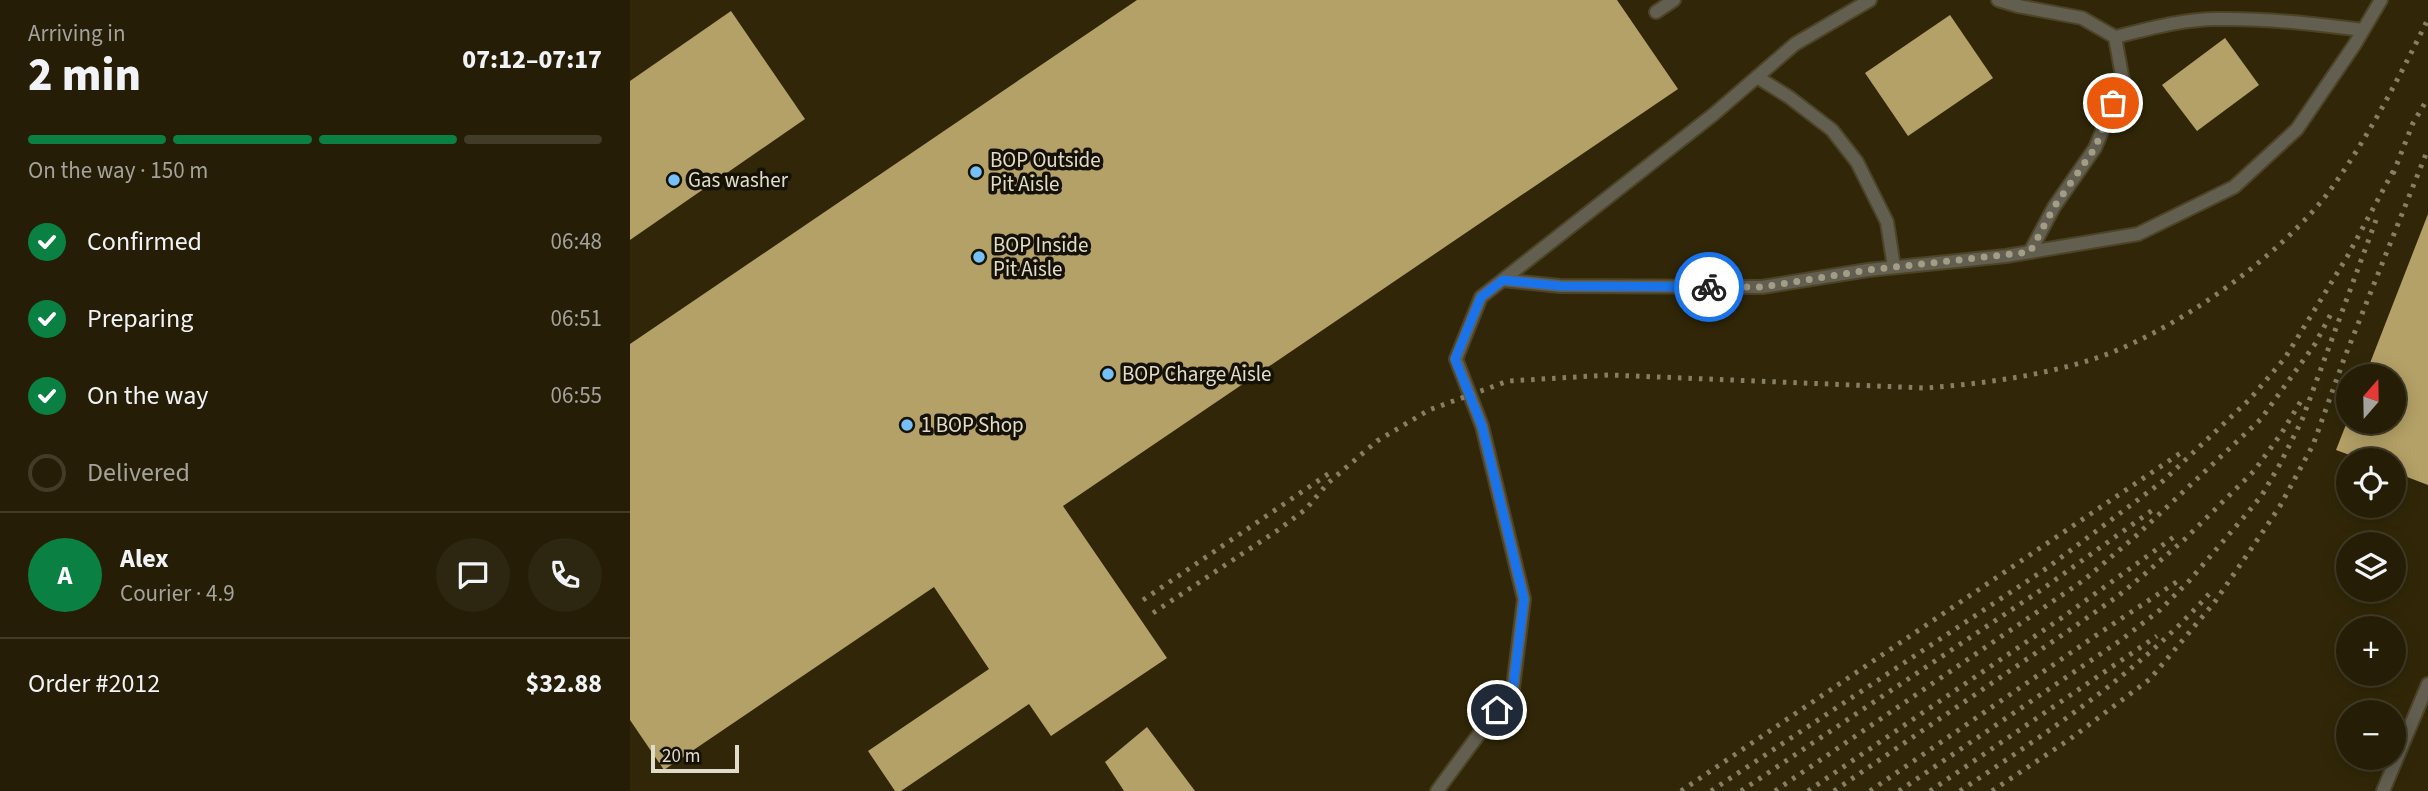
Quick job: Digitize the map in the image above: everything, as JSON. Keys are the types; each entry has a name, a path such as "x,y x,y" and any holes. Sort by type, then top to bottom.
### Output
{"lane":[{"path":"1656,12 1674,0"},
{"path":"1437,791 1513,688 1524,599 1482,426 1455,359 1481,297 1714,114 1795,44 1870,0"},
{"path":"1998,0 2082,18 2115,37 2154,27 2214,19 2276,20 2363,30"},
{"path":"1503,280 1560,286 1762,287 1894,267 2030,252 2138,234 2234,187 2297,129 2381,0"},
{"path":"2030,252 2054,207 2095,148 2123,81 2115,37"},
{"path":"1757,77 1789,97 1832,130 1857,162 1887,222 1894,267"},
{"path":"2383,791 2428,684"}],"building":[{"name":"1 BOP Shop","path":"1137,0 1617,0 1678,89 1063,506 1167,658 1051,736 1029,704 901,791 895,791 868,751 989,669 934,587 664,770 630,720 630,344"},
{"name":"Gas washer","path":"731,11 805,119 630,240 630,81"},
{"path":"1950,15 1993,78 1908,136 1865,73"},
{"path":"2225,38 2259,85 2197,131 2162,85"},
{"path":"2428,214 2428,485 2406,477 2406,448 2337,448 2342,434 2406,434 2406,364 2370,364"},
{"path":"1147,727 1195,791 1124,791 1105,762"}],"railway":[{"path":"1153,613 1306,509 1328,483 1377,441 1429,410 1508,381 1610,375 1925,388 2027,376 2067,367 2119,350 2152,334 2221,292 2283,241 2309,215 2331,189 2371,127 2428,19"},
{"path":"2393,174 2413,123 2428,98"},
{"path":"1992,791 2070,739 2150,679 2214,603 2262,533 2313,445 2344,359 2428,149"},
{"path":"1711,791 2047,568 2163,481 2250,399 2285,358 2347,257 2396,166"},
{"path":"1899,791 2121,640 2160,610 2190,580 2249,511 2262,495 2302,420 2376,220"},
{"path":"1775,791 2084,580 2137,535 2261,419 2315,344 2333,310"},
{"path":"1834,791 2071,629 2146,573 2254,471 2301,401"},
{"path":"1681,791 2185,450"},
{"path":"1143,600 1331,472"},
{"path":"1741,791 2041,590 2154,509"},
{"path":"1808,791 2060,619 2178,534"},
{"path":"1870,791 2178,581"},
{"path":"1960,791 2122,676 2209,594"},
{"path":"1930,791 2157,636"}],"way so far":[{"path":"1709,287 1762,287 1868,270 2030,252 2054,207 2095,148 2113,103"}],"place":[{"name":"BOP Outside Pit Aisle","path":"976,172"},
{"name":"Gas washer","path":"674,180"},
{"name":"BOP Inside Pit Aisle","path":"979,257"},
{"name":"BOP Charge Aisle","path":"1108,374"},
{"name":"1 BOP Shop","path":"907,425"}],"route":[{"path":"1497,710 1513,688 1524,599 1482,426 1455,359 1481,297 1503,280 1560,286 1709,287"}]}
